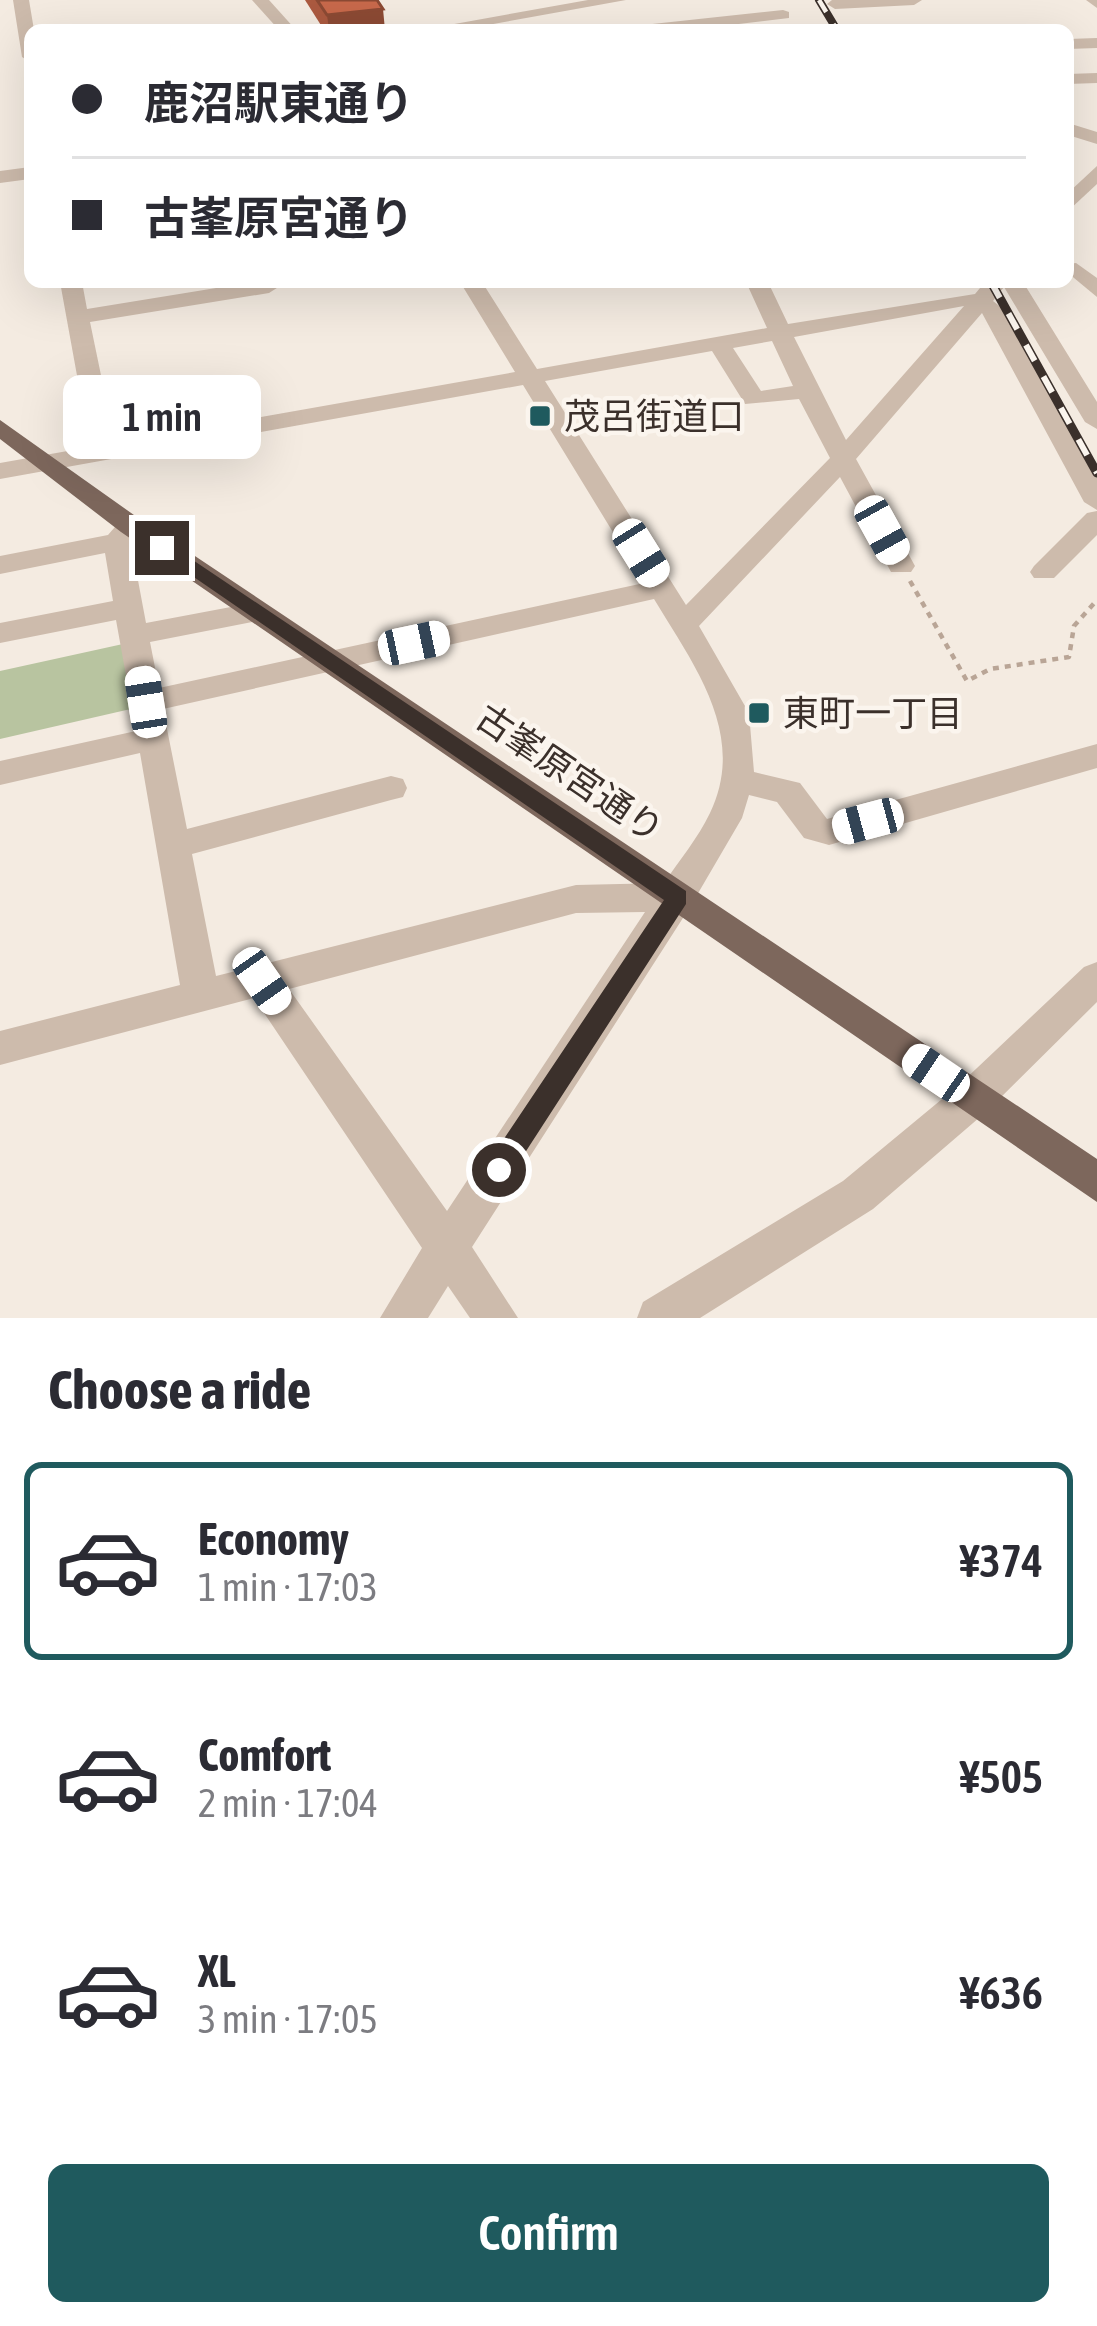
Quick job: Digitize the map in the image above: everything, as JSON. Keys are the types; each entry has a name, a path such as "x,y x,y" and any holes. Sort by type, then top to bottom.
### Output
{"main road":[{"name":"古峯原宮通り","path":"0,427 124,534 332,661 1097,1184"}],"street":[{"path":"21,0 24,40"},
{"path":"260,0 282,24"},
{"path":"494,0 509,17"},
{"path":"837,7 928,0"},
{"path":"466,24 621,4"},
{"path":"703,24 783,16"},
{"path":"1074,198 1095,175"},
{"path":"1080,269 1097,290"},
{"path":"72,288 104,453"},
{"path":"78,317 257,288"},
{"path":"402,1318 678,897 725,818 739,782 741,729 663,588 475,288"},
{"path":"761,288 807,391 901,566"},
{"path":"1016,288 1097,422"},
{"path":"0,471 988,292"},
{"path":"684,624 843,459 988,292"},
{"path":"988,292 992,308 1097,502"},
{"path":"719,344 754,399 807,391"},
{"path":"1044,572 1097,519"},
{"path":"0,565 124,534 131,621 150,739 201,996"},
{"path":"146,702 663,588"},
{"path":"0,633 257,611"},
{"path":"0,773 150,739"},
{"path":"739,782 788,792 816,829 829,832 1097,756"},
{"path":"170,847 391,788"},
{"path":"0,1048 576,899 678,897"},
{"path":"659,1318 859,1196 973,1098 1097,977"},
{"path":"262,981 496,1318"}],"path":[{"path":"901,566 967,681 991,669 1070,657 1074,626 1097,600"}],"green space":[{"path":"123,644 135,708 0,739 0,671"}],"building":[{"path":"317,0 377,0 383,9 327,15"}],"railway":[{"path":"819,0 833,24"},
{"path":"994,288 1097,473"}],"place":[{"name":"茂呂街道口","path":"540,416"},
{"name":"東町一丁目","path":"759,713"}],"route":[{"path":"162,548 678,897 499,1170"}]}
